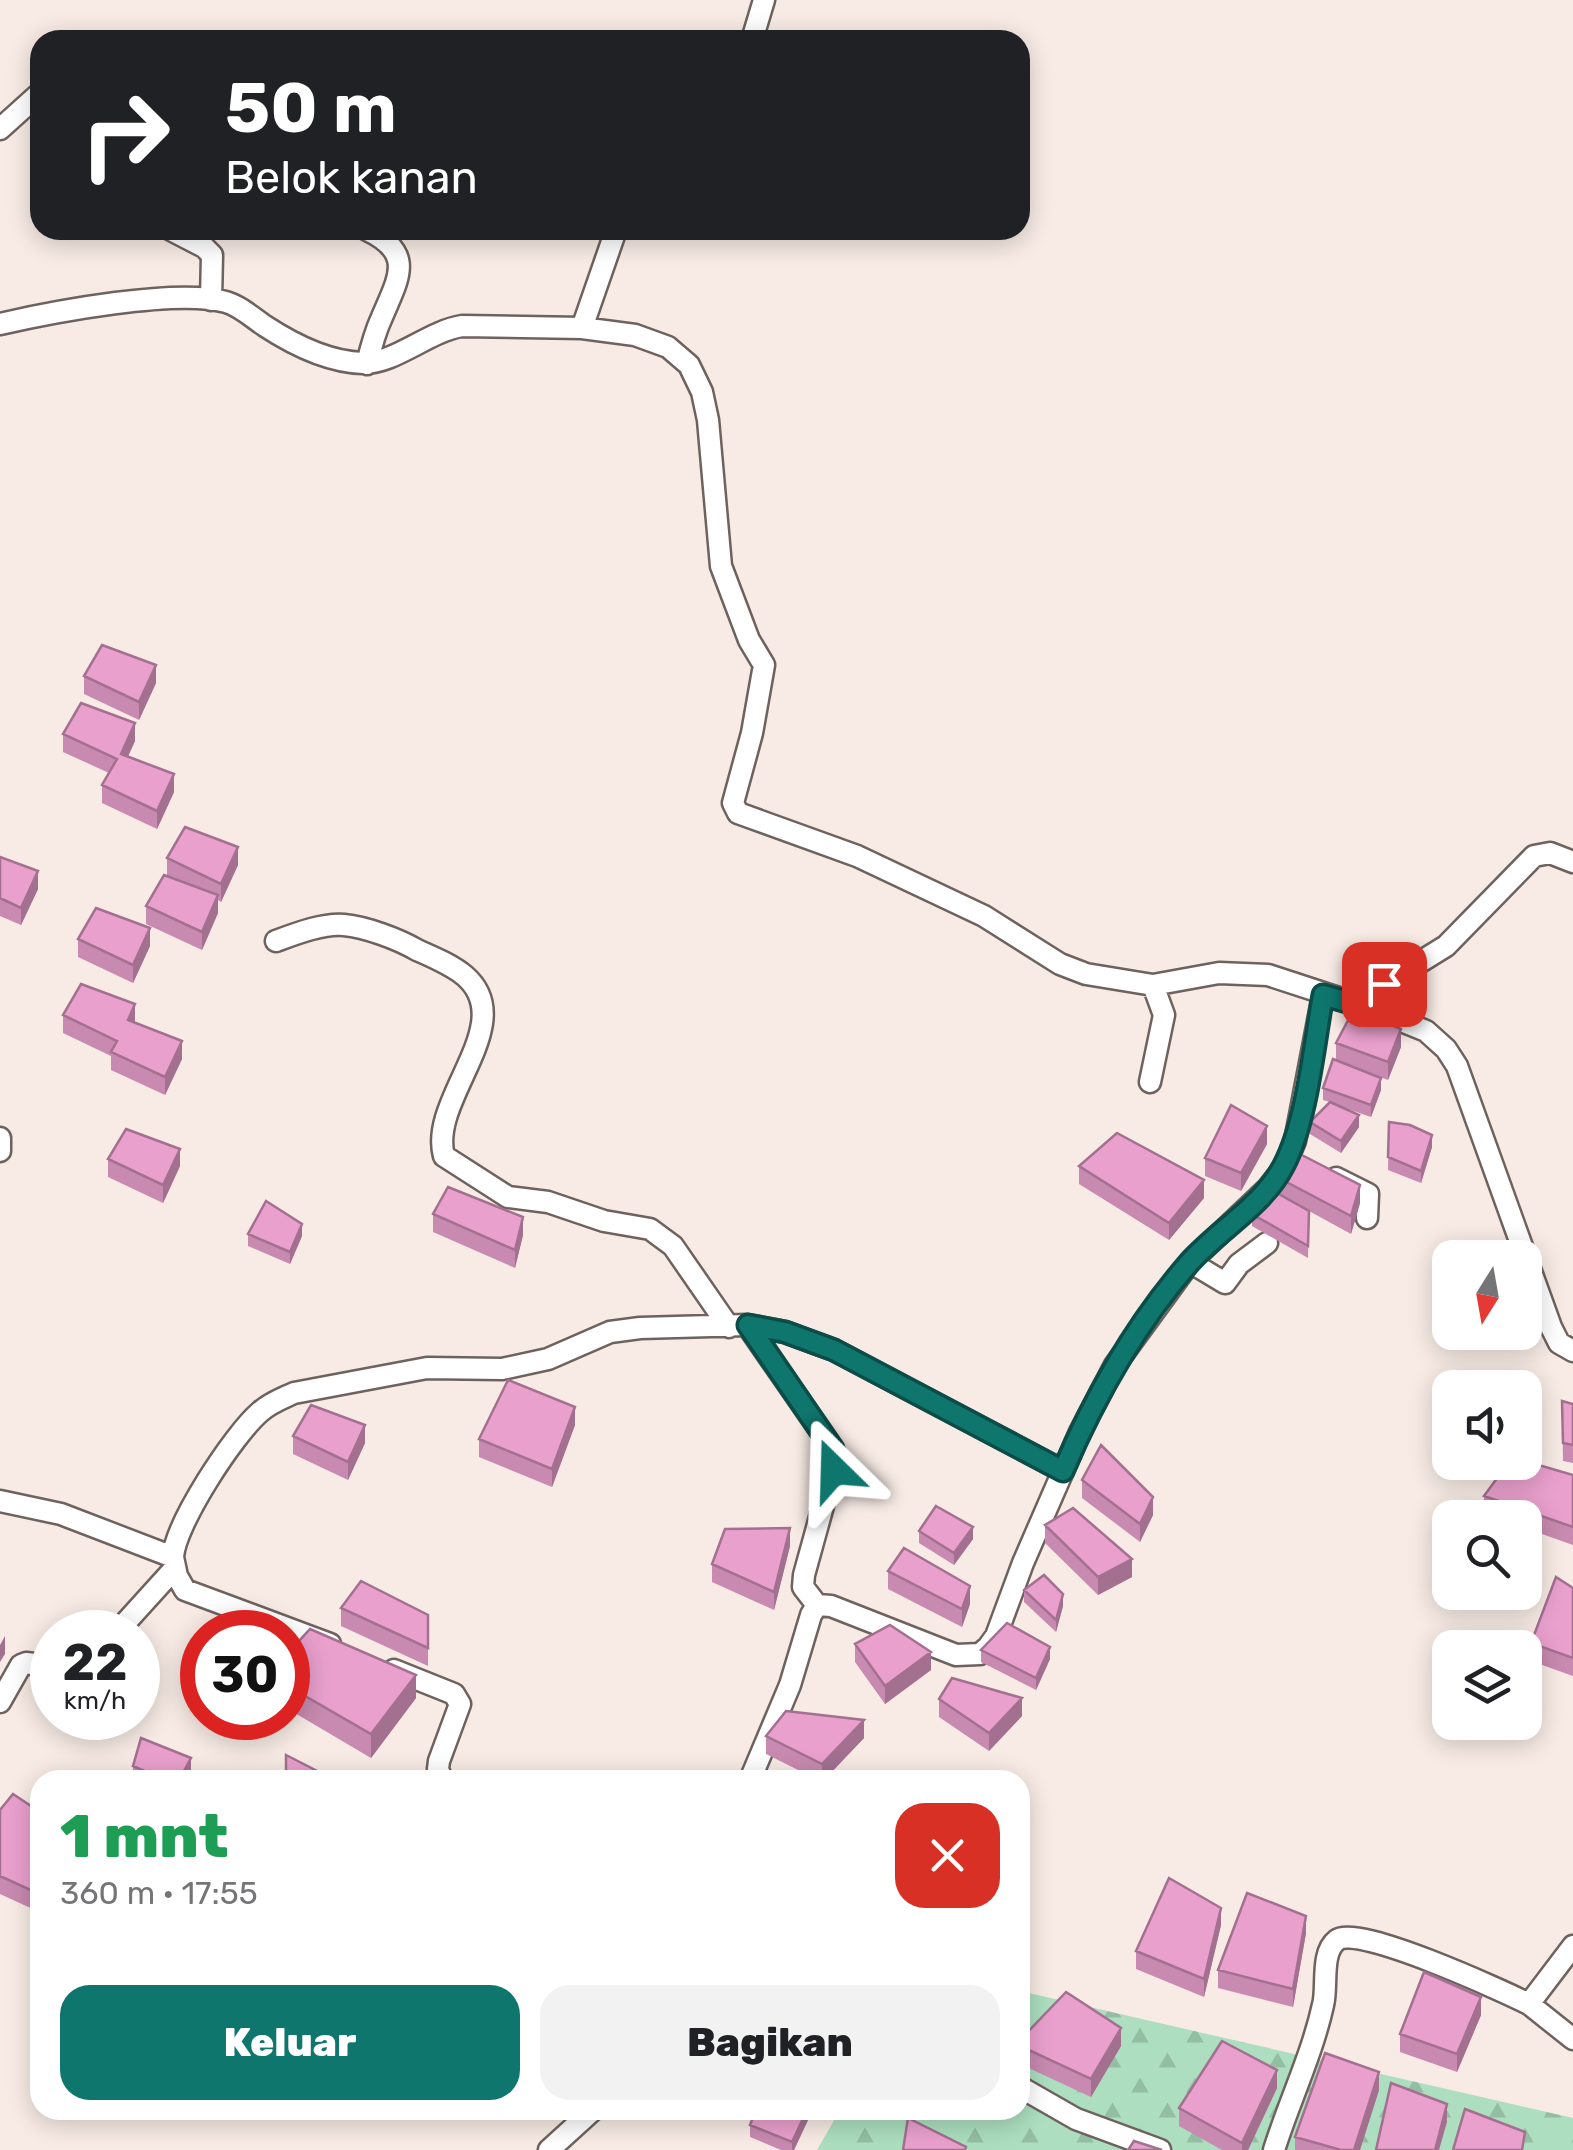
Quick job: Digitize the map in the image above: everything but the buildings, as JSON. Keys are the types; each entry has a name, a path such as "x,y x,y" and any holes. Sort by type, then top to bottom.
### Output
{"street":[{"path":"755,30 764,0"},
{"path":"0,129 30,102"},
{"path":"190,240 212,256 211,300"},
{"path":"367,364 401,267 396,250 386,240"},
{"path":"582,328 613,240"},
{"path":"0,324 172,298 211,300 238,308 289,341 316,353 367,364 446,328 486,325 582,328 634,335 668,347 689,366 702,392 721,566 749,640 764,665 752,733 734,794 738,813 857,856 997,922 1060,964 1108,980 1153,986 1240,972 1268,975 1426,1031 1446,1049 1457,1066 1551,1327 1560,1342 1573,1350"},
{"path":"1354,1004 1446,946 1534,856 1550,853 1573,862"},
{"path":"276,941 342,924 409,945 466,977 482,1001 480,1035 440,1131 444,1156 508,1196 548,1202 604,1221 650,1229 663,1236 833,1449 836,1459 803,1587 817,1605 831,1606 956,1655 980,1654 996,1636 1022,1564 1115,1365 1190,1262 1268,1188 1305,1162"},
{"path":"1150,1082 1164,1016 1153,986"},
{"path":"1323,995 1295,1141 1305,1162 1368,1194 1368,1218"},
{"path":"1383,1030 1426,1031"},
{"path":"0,1138 0,1152"},
{"path":"1190,1262 1225,1283 1239,1264 1267,1243"},
{"path":"135,1610 174,1562 178,1534 234,1444 256,1414 273,1402 294,1393 427,1368 502,1369 548,1360 610,1332 738,1326 785,1332 834,1350 1063,1471"},
{"path":"0,1501 60,1514 174,1562 186,1590 348,1651"},
{"path":"754,1770 790,1685 817,1605"},
{"path":"0,1702 21,1665 30,1663"},
{"path":"380,1664 454,1694 459,1700 438,1770"},
{"path":"1274,2150 1324,2002 1328,1950 1340,1938 1373,1941 1529,2004 1573,2039"},
{"path":"1529,2004 1573,1946"},
{"path":"1030,2094 1076,2120 1160,2150"},
{"path":"549,2150 582,2120"}],"green space":[{"path":"1030,1993 1573,2118 1573,2150 817,2150 834,2120 1030,2120"}],"route":[{"path":"834,1470 833,1449 748,1325 785,1332 834,1350 1063,1471 1115,1365 1138,1330 1190,1262 1283,1169 1295,1141 1323,995 1354,1004 1384,984"}]}
